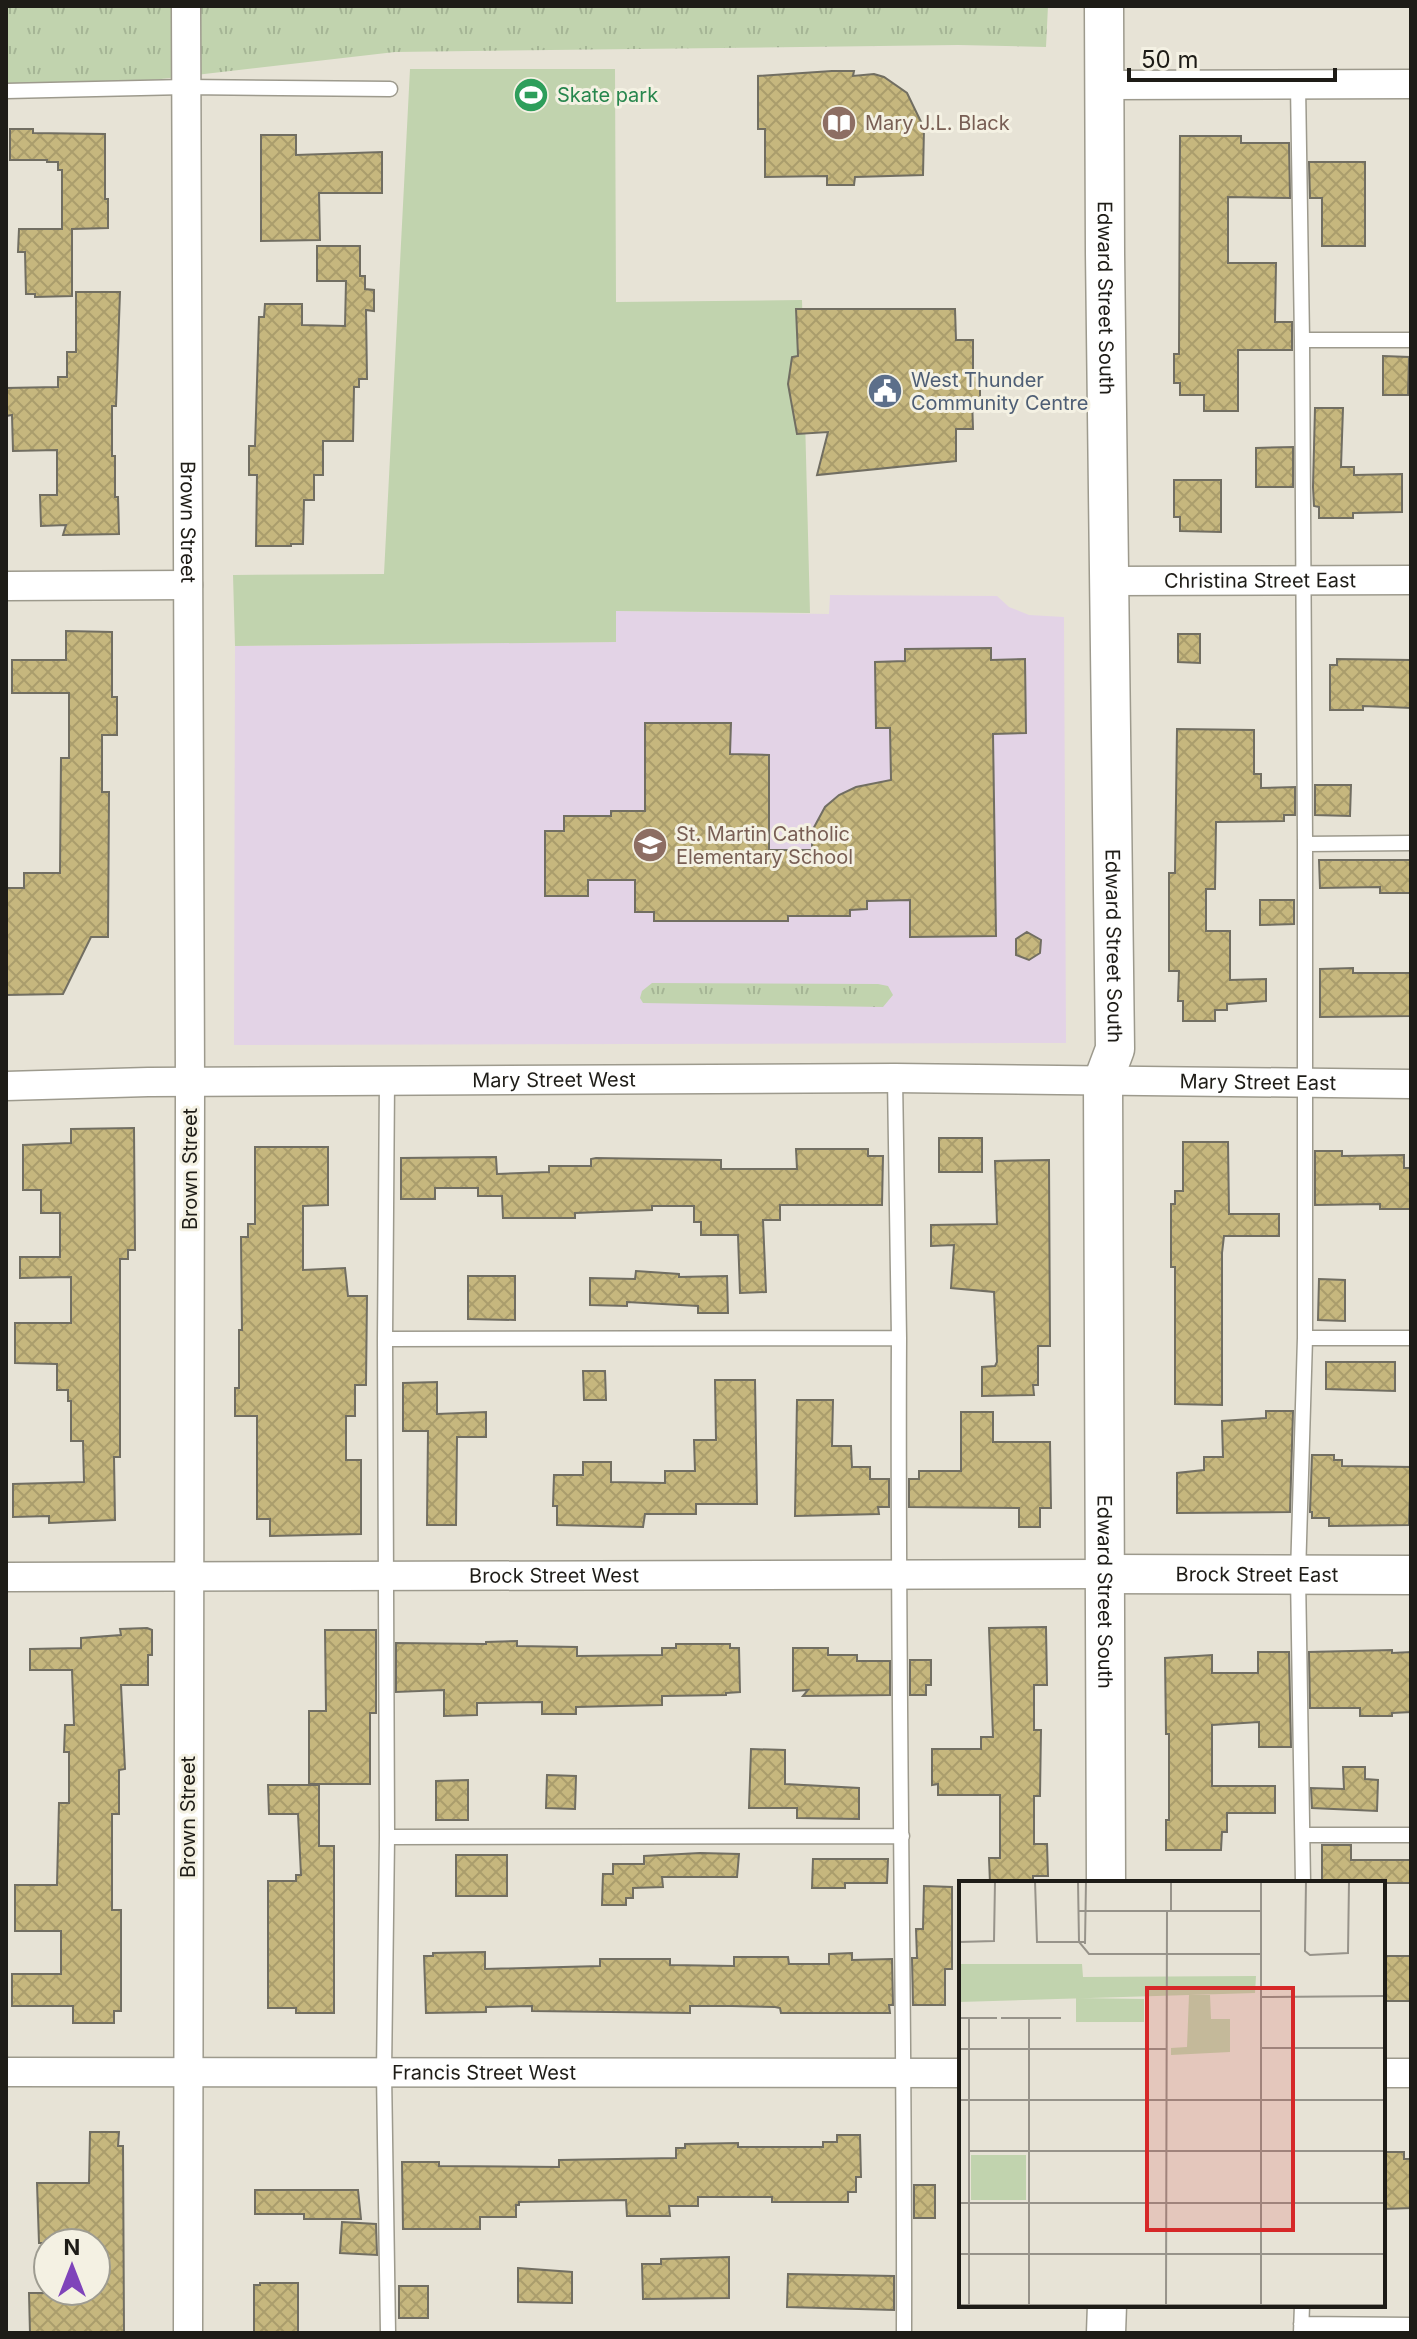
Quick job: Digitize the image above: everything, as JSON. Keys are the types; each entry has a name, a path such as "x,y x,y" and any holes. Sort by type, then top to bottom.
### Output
{"main road":[{"name":"Edward Street South","path":"1104,6 1115,1049 1103,1081 1106,1881"},
{"name":"Brock Street East","path":"1103,1574 1411,1575"},
{"path":"1106,2333 1107,2307"}],"street":[{"name":"Brown Street","path":"186,6 190,1082 188,2333"},
{"path":"1105,85 1411,84"},
{"name":"Christina Street East","path":"1110,581 1411,580"},
{"path":"6,586 188,585"},
{"name":"Mary Street West","path":"6,1086 387,1080 895,1078 1103,1081"},
{"name":"Mary Street East","path":"1103,1081 1411,1084"},
{"name":"Brock Street West","path":"6,1577 1103,1574"},
{"name":"Francis Street West","path":"6,2072 959,2073"},
{"path":"1385,2073 1411,2073"}],"lane":[{"path":"1298,85 1305,580 1305,1338 1298,1575 1303,1881"},
{"path":"6,91 185,87 390,89"},
{"path":"1302,340 1411,340"},
{"path":"1305,844 1411,843"},
{"path":"895,1078 905,2073 904,2333"},
{"path":"387,1080 384,2073 388,2333"},
{"path":"385,1339 899,1338"},
{"path":"1305,1338 1411,1338"},
{"path":"1303,1835 1411,1835"},
{"path":"387,1837 902,1836"},
{"path":"1302,2307 1301,2328 1411,2325"}],"shaded area":[{"name":"St. Martin Catholic Elementary School","path":"830,595 997,596 1009,607 1029,615 1064,617 1066,1043 234,1045 235,646 616,642 616,611 829,614"}],"green space":[{"path":"6,6 1048,6 1046,47 958,45 395,52 6,97"},
{"path":"410,69 615,69 616,302 802,300 810,613 616,611 616,642 235,646 233,575 384,574"},
{"path":"652,983 878,984 888,986 893,995 883,1007 643,1003 640,998 642,991"}],"building":[{"name":"Mary J.L. Black","path":"854,71 853,76 874,74 907,93 924,128 923,175 855,177 854,185 827,185 827,176 765,177 765,129 758,129 758,76"},
{"path":"10,129 33,129 33,133 105,134 108,228 72,229 72,296 35,297 35,294 26,294 25,252 18,252 19,229 62,229 62,170 58,170 58,162 10,160"},
{"path":"261,135 296,135 296,155 382,152 382,193 319,193 320,240 261,241"},
{"path":"1180,136 1241,136 1241,143 1289,143 1290,198 1228,197 1228,263 1276,263 1275,322 1292,322 1292,350 1238,350 1238,411 1204,411 1204,395 1180,395 1180,383 1174,383 1174,354 1179,354"},
{"path":"1309,162 1365,162 1365,246 1322,246 1322,198 1310,198"},
{"path":"317,246 360,246 360,276 365,276 365,289 374,290 374,311 366,310 367,379 359,379 359,387 354,387 353,441 323,441 323,475 314,475 314,500 304,500 303,544 256,546 257,475 249,475 249,446 255,446 259,317 264,317 265,304 302,304 302,325 345,326 346,281 317,281"},
{"path":"76,292 120,292 116,406 112,406 112,456 115,456 119,534 63,535 66,525 41,526 40,495 57,495 57,450 13,451 12,415 6,416 6,388 58,387 58,377 67,377 67,352 76,352"},
{"name":"West Thunder Community Centre","path":"796,309 955,309 956,340 973,340 973,372 980,372 980,398 972,398 973,429 956,429 956,461 817,475 828,432 797,434 788,384 792,357 798,356"},
{"path":"1383,356 1409,357 1408,395 1383,395"},
{"path":"1315,408 1343,408 1341,467 1354,467 1354,475 1402,474 1402,512 1353,513 1353,518 1319,518 1319,507 1314,506 1313,487"},
{"path":"1293,447 1293,487 1256,487 1256,448"},
{"path":"1174,480 1221,480 1221,532 1180,531 1180,517 1174,517"},
{"path":"66,631 112,632 112,697 117,697 117,735 102,735 102,792 109,792 108,937 91,937 63,994 6,995 6,888 24,888 24,873 60,873 61,758 69,758 69,693 12,693 12,660 66,660"},
{"path":"1178,634 1200,634 1200,663 1178,662"},
{"path":"991,648 991,660 1025,659 1026,733 993,734 996,936 910,937 910,900 867,901 867,909 850,910 850,916 788,916 788,921 654,921 654,912 635,912 635,880 588,880 588,896 545,896 545,831 564,831 564,816 611,816 611,811 645,811 645,723 731,723 730,754 769,755 769,850 812,850 812,831 825,807 839,795 856,787 891,780 890,728 876,728 875,662 905,661 905,649"},
{"path":"1337,659 1411,660 1411,708 1363,706 1363,710 1330,710 1330,665 1337,665"},
{"path":"1177,729 1254,730 1254,774 1261,774 1261,788 1295,787 1295,815 1284,815 1284,821 1216,822 1215,889 1206,889 1206,931 1230,931 1230,980 1266,979 1266,1001 1227,1004 1227,1010 1215,1010 1215,1021 1183,1021 1183,1001 1178,1001 1179,971 1169,971 1169,873 1175,873"},
{"path":"1315,785 1351,785 1350,816 1315,815"},
{"path":"1319,860 1411,860 1411,893 1380,893 1380,887 1320,888"},
{"path":"1260,900 1294,900 1294,924 1260,925"},
{"path":"1027,932 1041,940 1040,953 1029,960 1016,955 1016,939"},
{"path":"1353,968 1353,973 1411,973 1411,1016 1320,1017 1320,969"},
{"path":"134,1128 135,1250 128,1250 128,1259 120,1259 120,1457 114,1457 115,1520 49,1523 49,1516 13,1517 13,1484 84,1482 83,1441 71,1441 71,1401 68,1401 68,1390 57,1390 57,1364 15,1363 15,1323 71,1323 71,1277 20,1278 20,1257 60,1257 60,1213 41,1213 41,1190 23,1190 23,1145 71,1143 71,1129"},
{"path":"939,1138 982,1138 982,1172 939,1172"},
{"path":"1183,1142 1228,1142 1229,1214 1279,1214 1279,1236 1224,1236 1222,1405 1175,1404 1175,1267 1171,1267 1171,1204 1175,1204 1175,1191 1183,1191"},
{"path":"255,1147 328,1147 328,1205 303,1206 303,1270 345,1268 348,1296 367,1296 366,1385 355,1385 355,1416 346,1416 346,1460 361,1460 361,1534 270,1536 270,1519 257,1519 257,1416 235,1416 235,1388 239,1388 239,1330 242,1330 241,1237 248,1237 248,1224 255,1224"},
{"path":"796,1149 868,1149 868,1156 883,1156 882,1205 780,1205 780,1220 763,1220 766,1292 740,1293 738,1235 701,1235 701,1222 694,1222 694,1206 652,1206 652,1210 575,1213 575,1218 503,1218 502,1196 478,1196 478,1188 435,1188 435,1199 401,1199 401,1158 496,1157 497,1174 549,1172 549,1166 591,1166 591,1159 596,1158 721,1160 721,1169 797,1169"},
{"path":"1315,1151 1342,1151 1342,1156 1404,1155 1404,1168 1410,1168 1410,1209 1380,1209 1380,1204 1315,1205"},
{"path":"1049,1160 1050,1346 1038,1346 1038,1385 1033,1385 1034,1395 982,1396 982,1367 995,1366 997,1362 994,1292 951,1288 954,1245 931,1246 931,1225 997,1224 995,1161"},
{"path":"636,1271 679,1274 679,1277 727,1276 728,1313 698,1313 698,1306 627,1302 627,1306 590,1305 590,1278 635,1279"},
{"path":"468,1276 515,1276 515,1320 468,1319"},
{"path":"1319,1279 1345,1280 1345,1321 1318,1320"},
{"path":"1326,1362 1395,1362 1395,1391 1326,1389"},
{"path":"583,1371 605,1371 606,1400 584,1400"},
{"path":"715,1380 755,1380 757,1504 696,1504 696,1514 645,1514 643,1527 557,1525 557,1506 553,1506 554,1475 583,1475 583,1462 611,1462 611,1482 665,1483 665,1471 695,1471 694,1440 716,1440"},
{"path":"437,1382 437,1414 486,1412 486,1437 457,1437 456,1525 427,1525 428,1431 403,1431 403,1383"},
{"path":"797,1400 833,1400 832,1446 851,1446 852,1467 870,1467 870,1479 889,1479 889,1507 878,1507 879,1514 795,1516"},
{"path":"1266,1411 1293,1411 1290,1512 1177,1513 1177,1473 1204,1470 1204,1457 1223,1457 1222,1421 1266,1418"},
{"path":"961,1412 993,1412 993,1442 1050,1442 1051,1508 1040,1508 1040,1527 1019,1527 1019,1508 909,1507 909,1479 919,1479 919,1471 961,1471"},
{"path":"1312,1455 1334,1455 1334,1460 1342,1460 1342,1466 1411,1467 1409,1525 1329,1526 1329,1518 1312,1518"},
{"path":"1046,1627 1047,1685 1034,1685 1034,1730 1041,1730 1040,1796 1034,1796 1034,1844 1047,1844 1048,1876 1033,1876 1033,1881 990,1881 989,1858 1000,1858 1000,1795 938,1795 938,1784 932,1785 932,1749 981,1749 981,1737 993,1737 989,1628"},
{"path":"120,1629 152,1630 148,1685 121,1685 125,1769 119,1770 119,1814 112,1814 112,1910 121,1910 121,2011 114,2011 114,2023 73,2023 73,2006 12,2006 12,1974 61,1974 61,1931 15,1931 15,1885 57,1885 59,1803 69,1803 69,1752 64,1752 65,1725 74,1725 72,1670 30,1670 30,1649 81,1648 81,1638 121,1635"},
{"path":"325,1630 376,1630 376,1713 370,1713 370,1784 309,1784 309,1711 326,1711"},
{"path":"517,1641 517,1646 577,1647 577,1656 662,1655 662,1648 676,1648 676,1644 730,1644 730,1648 739,1648 740,1692 662,1696 662,1705 576,1707 576,1714 542,1714 542,1702 477,1703 477,1715 444,1716 444,1690 396,1692 396,1643 486,1644"},
{"path":"793,1648 828,1648 828,1655 857,1655 857,1661 890,1661 890,1695 803,1696 808,1690 793,1691"},
{"path":"1392,1650 1392,1653 1411,1652 1411,1712 1392,1713 1392,1716 1360,1716 1360,1708 1310,1708 1309,1652"},
{"path":"1258,1652 1289,1652 1291,1747 1259,1747 1259,1722 1212,1725 1212,1786 1275,1786 1275,1813 1227,1813 1227,1832 1222,1832 1221,1850 1166,1850 1169,1734 1166,1734 1165,1658 1212,1655 1212,1673 1258,1673"},
{"path":"910,1660 931,1660 931,1685 926,1685 926,1695 910,1695"},
{"path":"751,1749 785,1750 785,1784 859,1788 859,1819 797,1818 797,1808 749,1808"},
{"path":"1343,1767 1365,1767 1365,1779 1378,1780 1377,1811 1312,1808 1311,1788 1344,1789"},
{"path":"547,1775 576,1776 575,1809 546,1808"},
{"path":"468,1780 468,1820 436,1820 436,1781"},
{"path":"268,1785 319,1785 319,1846 334,1846 334,2013 296,2013 296,2008 268,2008 268,1881 296,1881 296,1875 301,1875 298,1814 269,1814"},
{"path":"1322,1845 1351,1845 1351,1860 1411,1860 1411,1883 1322,1881"},
{"path":"739,1854 737,1877 662,1877 663,1887 633,1888 633,1898 626,1898 626,1905 602,1905 603,1874 613,1874 613,1864 644,1864 644,1856"},
{"path":"456,1855 507,1855 507,1896 456,1896"},
{"path":"813,1859 888,1859 887,1883 845,1883 845,1888 812,1888"},
{"path":"924,1886 952,1887 952,1969 945,1969 945,2005 913,2005 912,1958 917,1958 916,1929 923,1929"},
{"path":"485,1952 485,1969 600,1966 600,1959 670,1959 670,1965 734,1966 734,1957 788,1957 789,1964 829,1964 829,1954 852,1953 852,1960 892,1959 893,2005 889,2005 890,2013 781,2013 780,2008 775,2007 732,2006 690,2006 690,2013 532,2011 532,2006 486,2007 486,2012 426,2013 424,1956 433,1956 433,1953"},
{"path":"1385,1956 1411,1956 1411,2001 1385,2001"},
{"path":"90,2132 119,2132 118,2146 123,2146 124,2333 30,2333 29,2293 32,2293 32,2307 112,2307 112,2227 38,2227 37,2183 89,2183"},
{"path":"837,2135 860,2135 861,2177 856,2177 856,2192 848,2192 848,2202 772,2202 772,2197 698,2197 698,2206 669,2206 670,2216 627,2216 626,2200 519,2202 516,2217 480,2217 480,2229 403,2229 402,2162 439,2162 439,2166 559,2167 559,2160 676,2158 676,2148 685,2148 685,2144 823,2147 823,2142 837,2142"},
{"path":"1385,2152 1404,2152 1404,2159 1411,2159 1411,2208 1385,2209"},
{"path":"914,2185 935,2185 935,2218 914,2218"},
{"path":"255,2190 358,2190 361,2219 304,2219 304,2214 255,2214"},
{"path":"342,2222 376,2224 377,2255 340,2253"},
{"path":"729,2257 729,2298 643,2299 642,2264 661,2264 661,2259"},
{"path":"518,2268 572,2272 572,2303 518,2302"},
{"path":"788,2274 894,2276 894,2310 787,2307"},
{"path":"298,2283 298,2333 254,2333 254,2285"},
{"path":"399,2286 428,2286 428,2318 399,2318"}],"place":[{"name":"Skate park","path":"531,95"},
{"name":"Mary J.L. Black","path":"839,123"},
{"name":"West Thunder Community Centre","path":"885,391"},
{"name":"St. Martin Catholic Elementary School","path":"650,845"}]}
